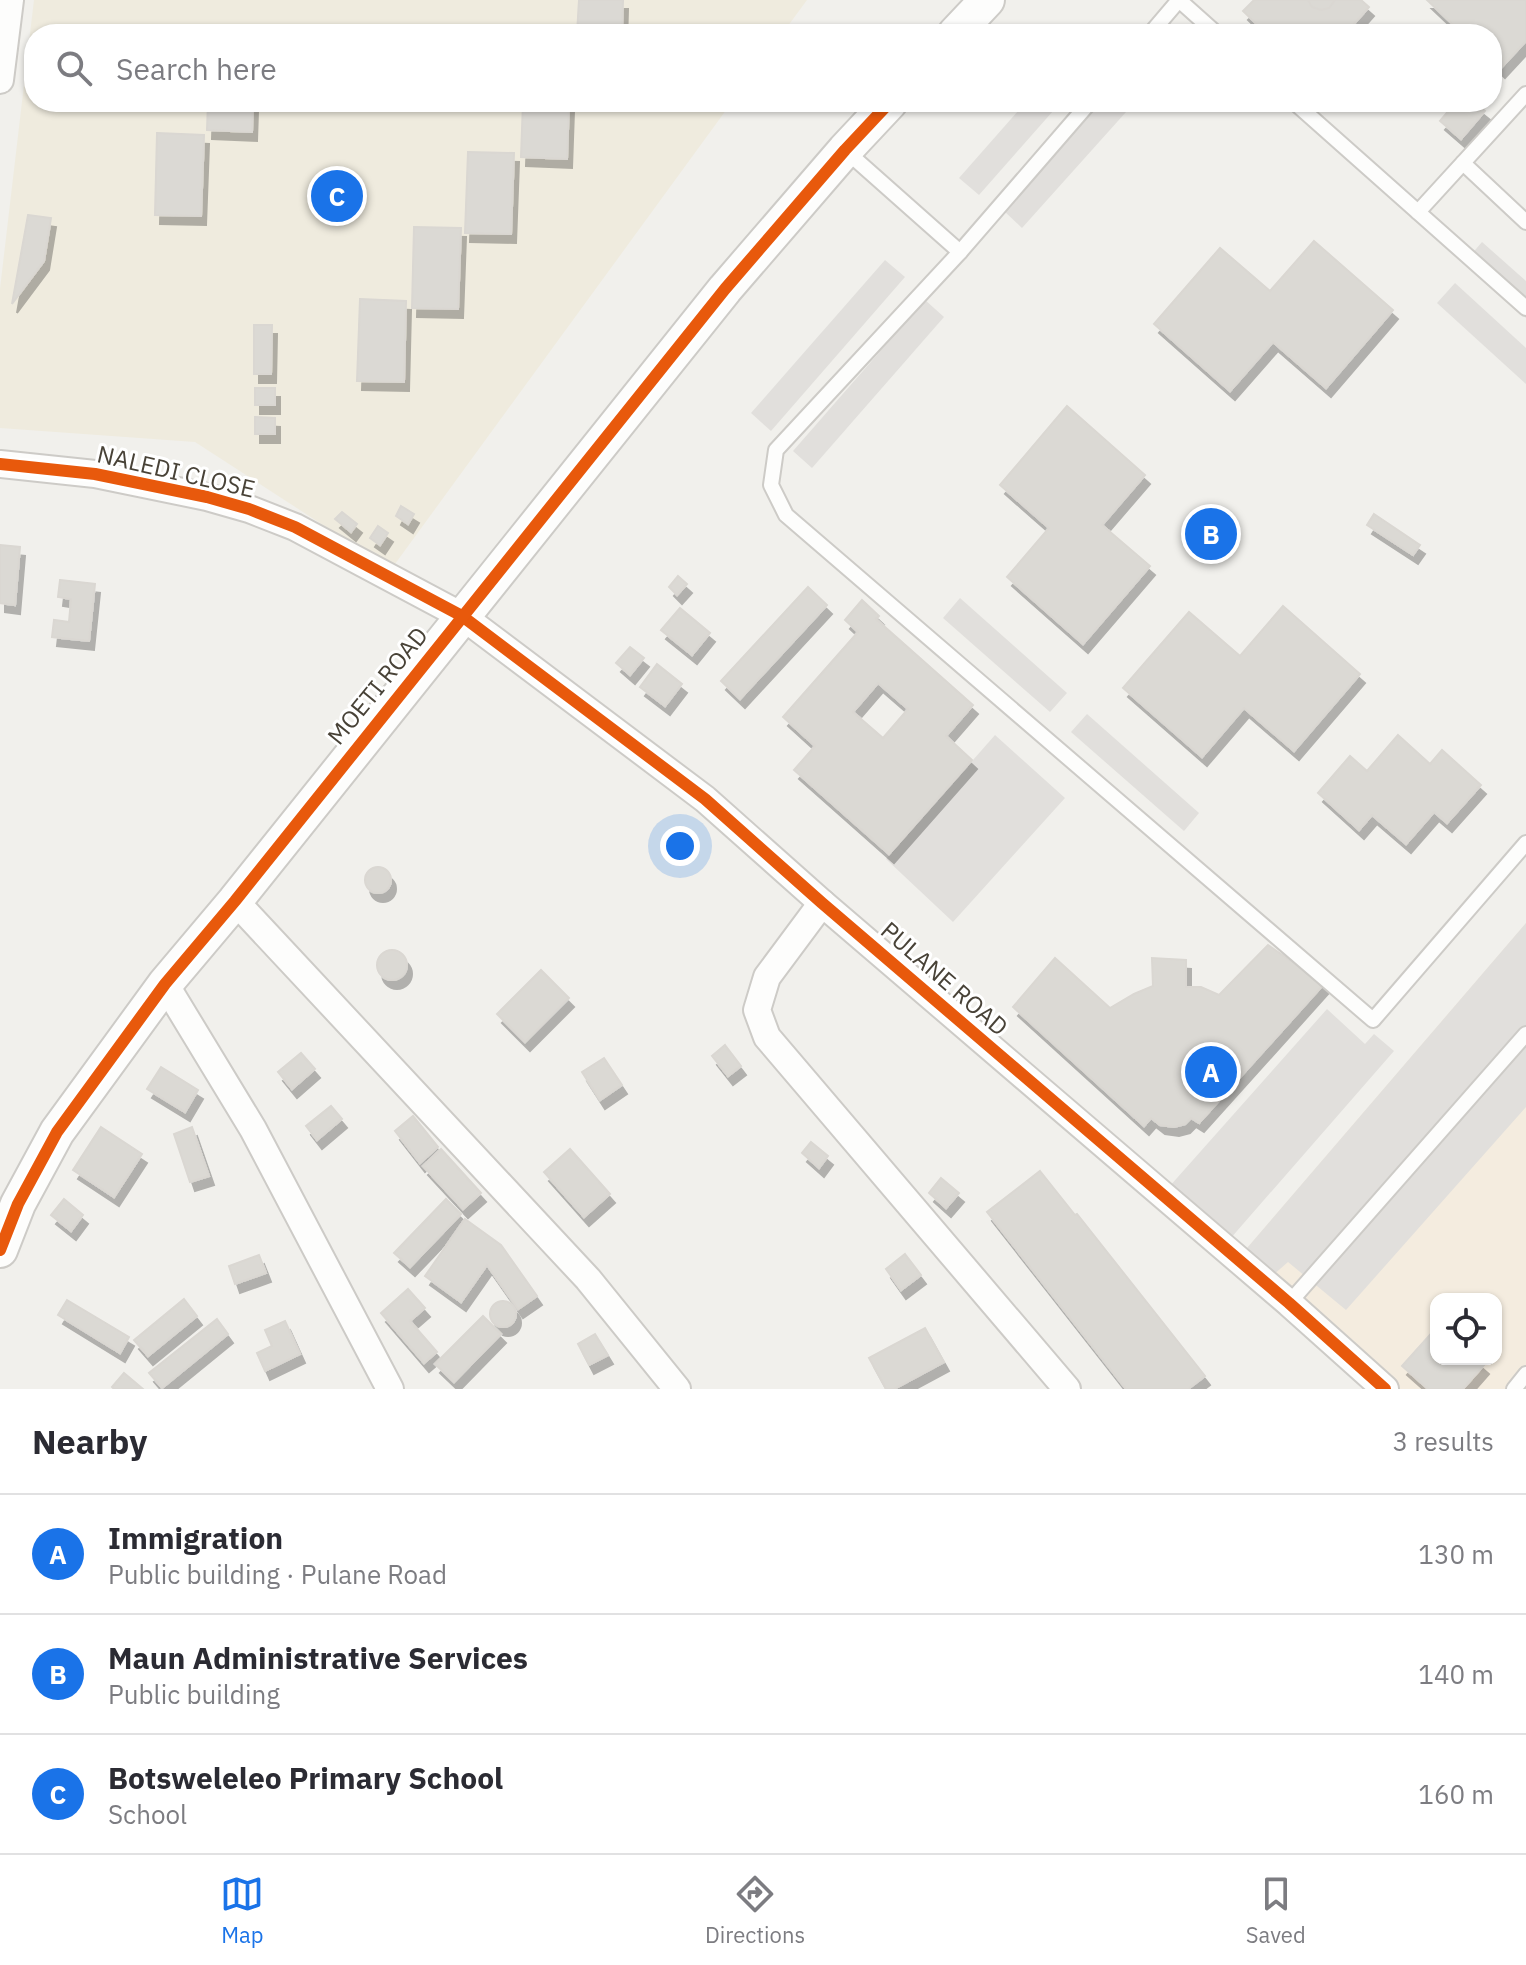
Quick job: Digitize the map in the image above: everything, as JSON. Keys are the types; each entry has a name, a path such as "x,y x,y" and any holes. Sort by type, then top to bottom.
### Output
{"street":[{"path":"1,68 10,0"},
{"path":"964,24 987,0"},
{"name":"MOETI ROAD","path":"0,1250 18,1204 57,1132 165,984 235,901 725,289 881,112"},
{"name":"NALEDI CLOSE","path":"0,464 95,474 249,509 295,527 462,616"},
{"name":"PULANE ROAD","path":"462,616 705,799 1385,1389"},
{"path":"235,901 588,1279 677,1389"},
{"path":"822,903 767,977 757,1010 767,1037 1067,1389"},
{"path":"165,984 253,1129 390,1389"}],"lane":[{"path":"1159,24 1179,0 1206,24"},
{"path":"1418,212 1526,94"},
{"path":"1081,112 960,252 776,450 771,485 786,515 1373,1020 1526,843"},
{"path":"1305,112 1526,308"},
{"path":"845,150 960,252"},
{"path":"1463,163 1526,222"},
{"path":"1289,1303 1526,1034"},
{"path":"1514,1389 1526,1374"}],"shaded area":[{"path":"34,0 807,0 789,24 31,24"},
{"path":"24,85 24,112 725,112 395,564 360,549 195,442 0,428 0,289"},
{"path":"1017,112 1052,112 979,195 959,178"},
{"path":"1091,112 1126,112 1022,228 1003,210"},
{"path":"1482,242 1526,281 1526,318 1464,263"},
{"path":"885,260 905,277 771,431 751,413"},
{"path":"1455,283 1526,348 1526,384 1437,303"},
{"path":"925,300 944,317 812,468 793,451"},
{"path":"960,598 1067,693 1050,712 943,618"},
{"path":"1087,714 1199,813 1184,831 1071,732"},
{"path":"995,735 1065,798 953,922 886,859"},
{"path":"1526,923 1526,1389 1375,1389 1235,1262"},
{"path":"1526,923 1526,1107 1346,1310 1288,1262 1264,1283 1235,1262"},
{"path":"1327,1009 1365,1044 1374,1034 1394,1051 1230,1239 1169,1187"}],"building":[{"path":"579,0 623,0 622,24 578,24"},
{"path":"1254,0 1361,0 1369,7 1354,24 1257,24 1243,11"},
{"path":"1308,0 1335,0 1329,8 1321,10 1312,7"},
{"path":"1427,0 1526,0 1526,41 1502,67 1502,24 1452,24"},
{"path":"208,112 253,112 252,132 207,130"},
{"path":"523,112 569,112 567,159 521,157"},
{"path":"1448,112 1484,112 1461,139 1440,121"},
{"path":"157,133 204,135 201,216 155,215"},
{"path":"468,152 514,153 511,234 465,233"},
{"path":"28,215 51,218 44,261 12,304"},
{"path":"414,227 461,228 458,309 412,308"},
{"path":"1314,241 1393,310 1326,388 1273,342 1230,391 1154,324 1220,248 1270,291"},
{"path":"360,299 406,301 404,382 357,381"},
{"path":"254,325 272,325 271,374 254,374"},
{"path":"255,388 275,388 275,405 255,405"},
{"path":"1067,406 1145,475 1102,525 1150,566 1083,644 1007,577 1049,528 1000,485"},
{"path":"255,417 275,418 275,434 255,434"},
{"path":"401,506 414,514 408,524 396,516"},
{"path":"342,512 357,524 351,532 335,519"},
{"path":"1374,514 1420,545 1413,555 1367,525"},
{"path":"378,526 388,533 380,545 370,538"},
{"path":"0,545 20,547 15,605 0,603"},
{"path":"678,576 687,584 677,595 669,587"},
{"path":"60,580 95,584 89,641 52,637 54,620 69,622 71,599 58,597"},
{"path":"808,587 827,605 740,699 721,681"},
{"path":"862,600 879,616 876,619 973,705 946,736 972,760 889,854 794,770 815,746 783,717 858,632 845,620","holes":["878,683 908,709 883,738 853,712"]},
{"path":"1283,606 1360,674 1294,751 1244,708 1202,757 1123,688 1189,612 1240,656"},
{"path":"680,608 710,633 692,655 661,630"},
{"path":"630,647 644,658 630,675 616,663"},
{"path":"657,664 682,684 665,706 640,687"},
{"path":"1398,735 1430,764 1442,750 1481,785 1447,823 1434,812 1406,844 1372,815 1359,830 1318,793 1350,756 1367,771"},
{"path":"378,867 387,871 391,880 387,889 378,893 369,889 365,880 369,871"},
{"path":"1268,945 1324,984 1199,1123 1191,1118 1185,1124 1174,1127 1160,1125 1151,1118 1144,1126 1013,1007 1055,958 1110,1008 1153,986 1152,958 1186,960 1186,987 1201,987 1219,995"},
{"path":"392,950 403,954 407,965 403,976 392,980 381,976 377,965 381,954"},
{"path":"541,970 569,998 525,1042 497,1014"},
{"path":"725,1045 741,1066 728,1076 712,1056"},
{"path":"301,1053 315,1069 292,1089 278,1072"},
{"path":"604,1058 622,1085 600,1100 582,1072"},
{"path":"161,1067 198,1090 185,1112 147,1089"},
{"path":"331,1106 342,1119 317,1140 306,1126"},
{"path":"413,1116 438,1147 420,1163 395,1131"},
{"path":"101,1127 142,1154 114,1197 73,1170"},
{"path":"192,1127 209,1176 190,1182 174,1134"},
{"path":"811,1142 828,1156 819,1168 802,1153"},
{"path":"441,1149 481,1193 463,1209 423,1166"},
{"path":"570,1149 610,1194 584,1217 544,1172"},
{"path":"1040,1171 1205,1376 1188,1389 1126,1389 987,1212"},
{"path":"941,1178 959,1193 946,1208 929,1193"},
{"path":"64,1199 83,1215 71,1231 51,1215"},
{"path":"446,1199 461,1214 410,1267 394,1253"},
{"path":"465,1219 501,1245 537,1296 518,1309 487,1265 461,1302 425,1276"},
{"path":"905,1254 921,1275 901,1290 886,1269"},
{"path":"259,1255 266,1273 235,1284 229,1266"},
{"path":"408,1289 425,1308 410,1321 437,1352 424,1363 381,1313"},
{"path":"184,1299 197,1316 148,1356 134,1340"},
{"path":"67,1300 129,1337 120,1353 58,1315"},
{"path":"503,1301 512,1305 516,1314 512,1323 503,1327 494,1323 490,1314 494,1305"},
{"path":"483,1316 501,1334 454,1382 435,1364"},
{"path":"217,1319 228,1334 162,1388 149,1373"},
{"path":"285,1321 300,1354 265,1371 257,1353 272,1346 265,1330"},
{"path":"925,1328 944,1362 894,1389 886,1389 869,1358"},
{"path":"595,1334 608,1355 589,1365 578,1344"},
{"path":"1430,1335 1430,1365 1484,1365 1463,1389 1428,1389 1402,1366"},
{"path":"124,1373 143,1389 114,1389 112,1387"}],"cycle path":[{"path":"0,1250 18,1204 57,1132 165,984 235,901 725,289 881,112"},
{"path":"0,464 95,474 249,509 295,527 462,616 705,799 1385,1389"}],"place":[{"name":"Botsweleleo Primary School","path":"337,196"},
{"name":"Maun Administrative Services","path":"1211,534"},
{"name":"Immigration","path":"1211,1072"}]}
